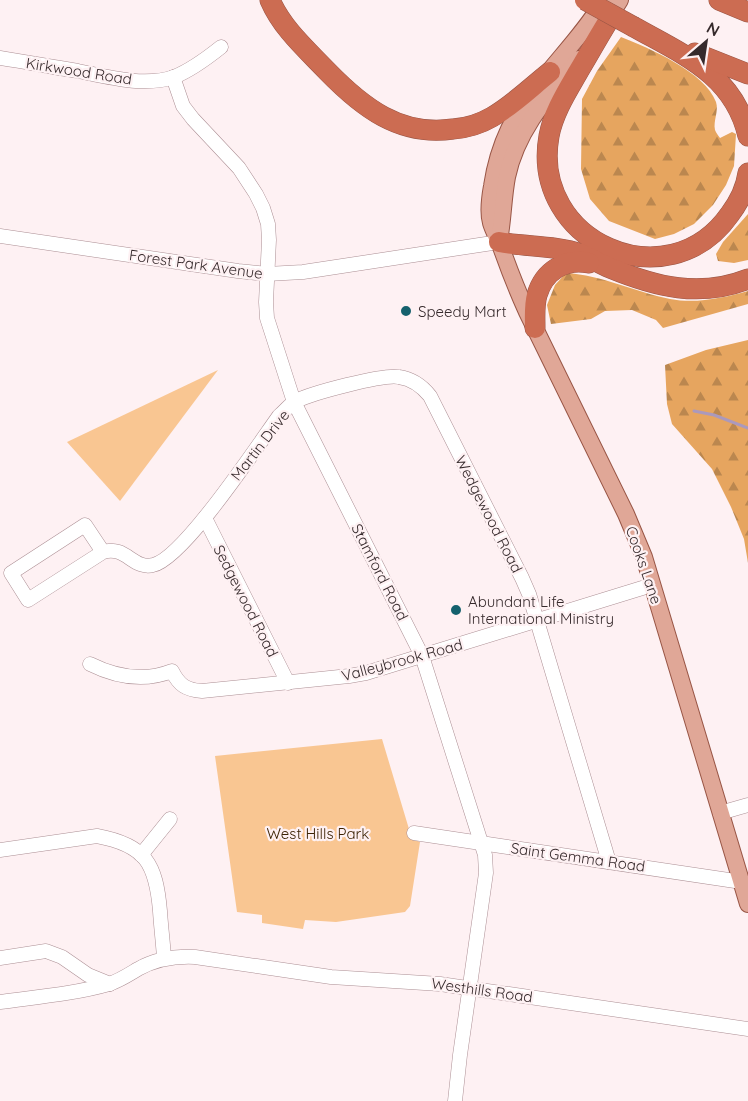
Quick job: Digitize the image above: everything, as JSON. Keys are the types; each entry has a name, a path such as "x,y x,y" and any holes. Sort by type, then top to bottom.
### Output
{"highway":[{"path":"270,0 286,27 338,82 372,111 415,129 443,131 477,124 504,110 550,72"},
{"path":"585,0 703,67 718,80 737,107 745,123 748,136"},
{"path":"719,0 748,12"},
{"path":"612,5 566,94 550,133 548,156 550,179 564,212 588,237 602,246 632,256 669,255 698,244 724,223 742,195 748,173"},
{"path":"634,27 748,74"},
{"path":"499,242 518,246 563,249 657,285 689,290 724,286 748,279"},
{"path":"535,328 537,296 547,275 566,263 580,261 605,266"}],"main road":[{"name":"Cooks Lane","path":"612,5 584,32 550,72 510,128 494,172 490,221 514,283 626,514 644,557 748,903"},
{"path":"499,242 507,175 522,133 535,112 595,39 612,5"}],"street":[{"name":"Kirkwood Road","path":"0,58 125,79 156,80 173,77 203,61 221,47"},
{"name":"Stamford Road","path":"173,77 183,106 239,168 256,194 267,224 269,240 267,318 294,402 422,656 484,855 486,873 455,1101"},
{"name":"Forest Park Avenue","path":"0,236 267,274 303,272 499,242"},
{"name":"Wedgewood Road","path":"381,378 390,376 408,379 423,387 522,578 609,862"},
{"name":"Martin Drive","path":"103,552 115,550 143,565 152,566 169,557 205,518 279,416 294,402 308,395 381,378"},
{"name":"Sedgewood Road","path":"205,518 288,683"},
{"path":"85,525 103,552 28,600 11,573 85,525"},
{"name":"Valleybrook Road","path":"90,664 122,676 151,677 172,671 180,684 194,690 212,691 357,675 652,585"},
{"path":"720,813 748,805"},
{"path":"141,855 170,819"},
{"name":"Saint Gemma Road","path":"414,833 741,882"},
{"path":"0,850 97,836 124,843 141,855 155,875 164,958 110,984 0,1002"},
{"path":"0,958 46,951 62,957 88,975 110,984"},
{"name":"Westhills Road","path":"164,958 195,957 331,977 440,984 748,1029"}],"green space":[{"path":"621,37 675,62 700,81 710,91 716,102 716,133 720,138 732,132 736,134 734,166 726,185 713,205 694,224 674,234 655,239 609,221 590,199 581,169 582,99 597,71"},
{"path":"748,214 748,260 734,263 718,261 716,254 723,242"},
{"path":"566,273 605,280 670,299 690,301 709,300 748,291 748,304 663,328 656,320 632,310 605,311 591,319 551,324 547,305 555,285"},
{"path":"748,340 748,563 744,539 712,469 672,424 667,404 665,365 706,350"},
{"path":"218,370 120,501 67,442"},
{"name":"West Hills Park","path":"382,739 412,839 420,842 410,906 405,912 336,922 305,920 303,929 262,923 262,915 237,912 215,756"}],"waterway":[{"path":"694,411 714,415 748,428"}],"place":[{"name":"Speedy Mart","path":"406,311"},
{"name":"Abundant Life International Ministry","path":"456,610"}]}
